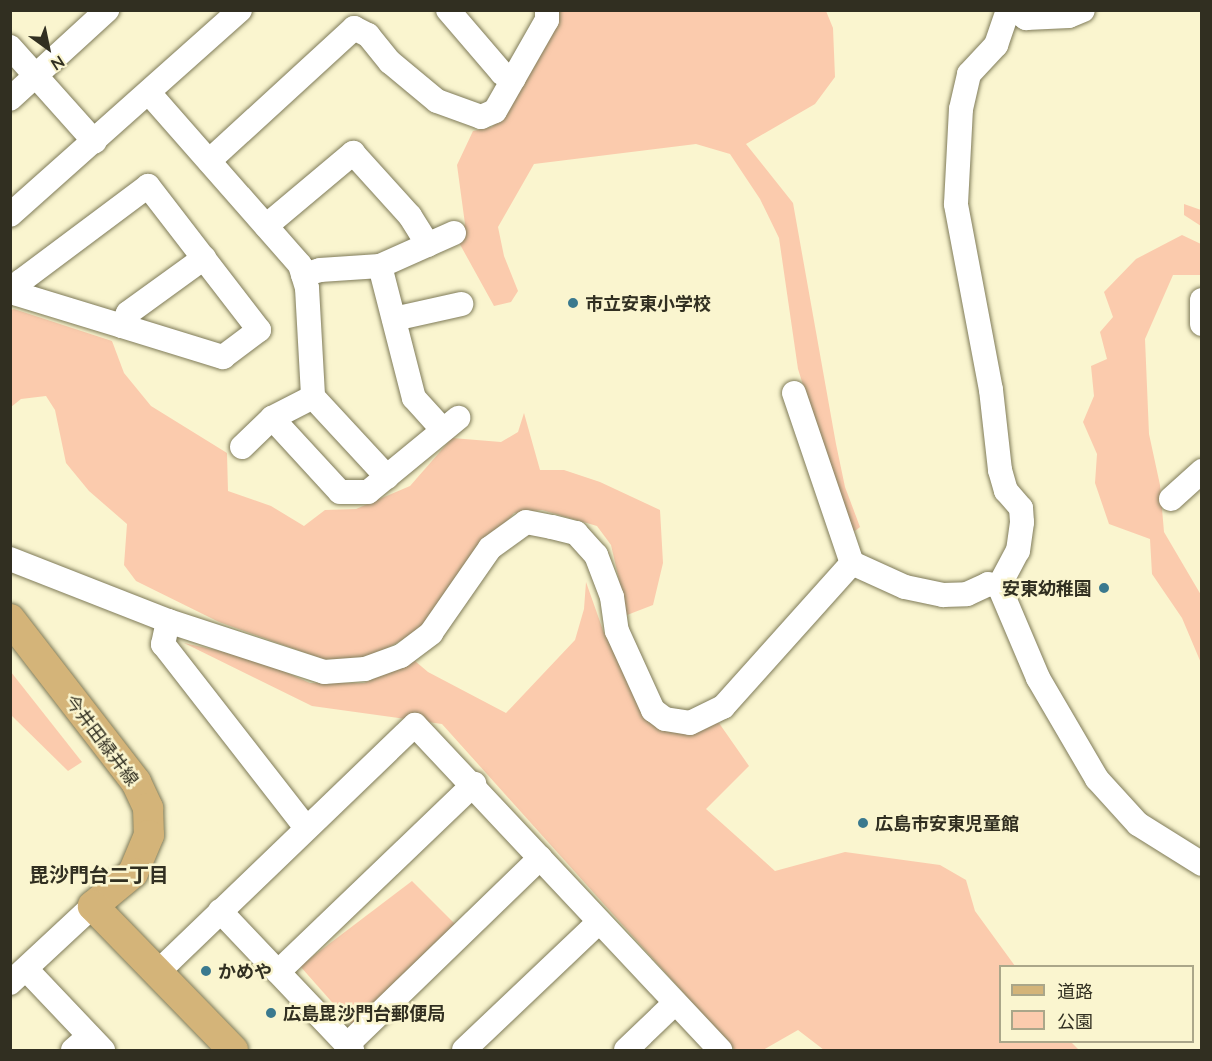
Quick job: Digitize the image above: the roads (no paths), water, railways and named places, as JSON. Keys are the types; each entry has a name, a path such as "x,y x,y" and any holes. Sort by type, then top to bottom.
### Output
{"main road":[{"name":"今井田緑井線","path":"10,619 136,782 148,808 149,835 133,873 93,906"},
{"path":"93,906 159,971 233,1050"}],"street":[{"path":"10,99 107,10"},
{"path":"10,216 240,10"},
{"path":"447,10 502,73 514,79"},
{"path":"208,161 354,28 368,35 390,62 437,101 482,117 495,111 547,20 547,10"},
{"path":"999,586 1018,551 1022,515 1021,508 1006,491 999,470 991,390 956,204 961,109 969,74 996,45 1008,10"},
{"path":"1015,10 1026,18 1070,16 1083,10"},
{"path":"10,47 95,142"},
{"path":"149,93 300,265 303,275 313,397 387,477"},
{"path":"266,226 353,153 410,216 428,245"},
{"path":"148,186 204,258 259,330 223,357 12,292 21,281 148,186"},
{"path":"303,275 320,270 380,266 454,233"},
{"path":"122,326 128,313 204,258"},
{"path":"272,418 340,492 368,492 451,424 414,399 380,266"},
{"path":"1202,300 1202,324"},
{"path":"394,319 461,304"},
{"path":"794,393 852,563 905,587 943,595 967,594 988,584 999,586"},
{"path":"242,447 272,418 313,397"},
{"path":"1171,499 1202,471"},
{"path":"10,559 168,621 324,672 365,669 401,656 431,633 490,548 509,532 526,522 552,526 576,533 596,555 612,597 617,631 653,710 665,719 690,723 723,707 852,563"},
{"path":"999,586 1038,678 1097,779 1138,824 1202,864"},
{"path":"168,621 163,644 306,828"},
{"path":"159,971 415,725 474,784 598,923 720,1050"},
{"path":"278,972 474,784"},
{"path":"220,911 350,1048 540,858"},
{"path":"88,1046 18,976 93,906"},
{"path":"464,1050 598,923"},
{"path":"626,1050 675,1004"}],"place":[{"name":"市立安東小学校","path":"573,303"},
{"name":"安東幼稚園","path":"1104,588"},
{"name":"広島市安東児童館","path":"863,823"},
{"name":"かめや","path":"206,971"},
{"name":"広島毘沙門台郵便局","path":"271,1013"}],"district":[{"name":"毘沙門台二丁目","path":"99,874"}]}
